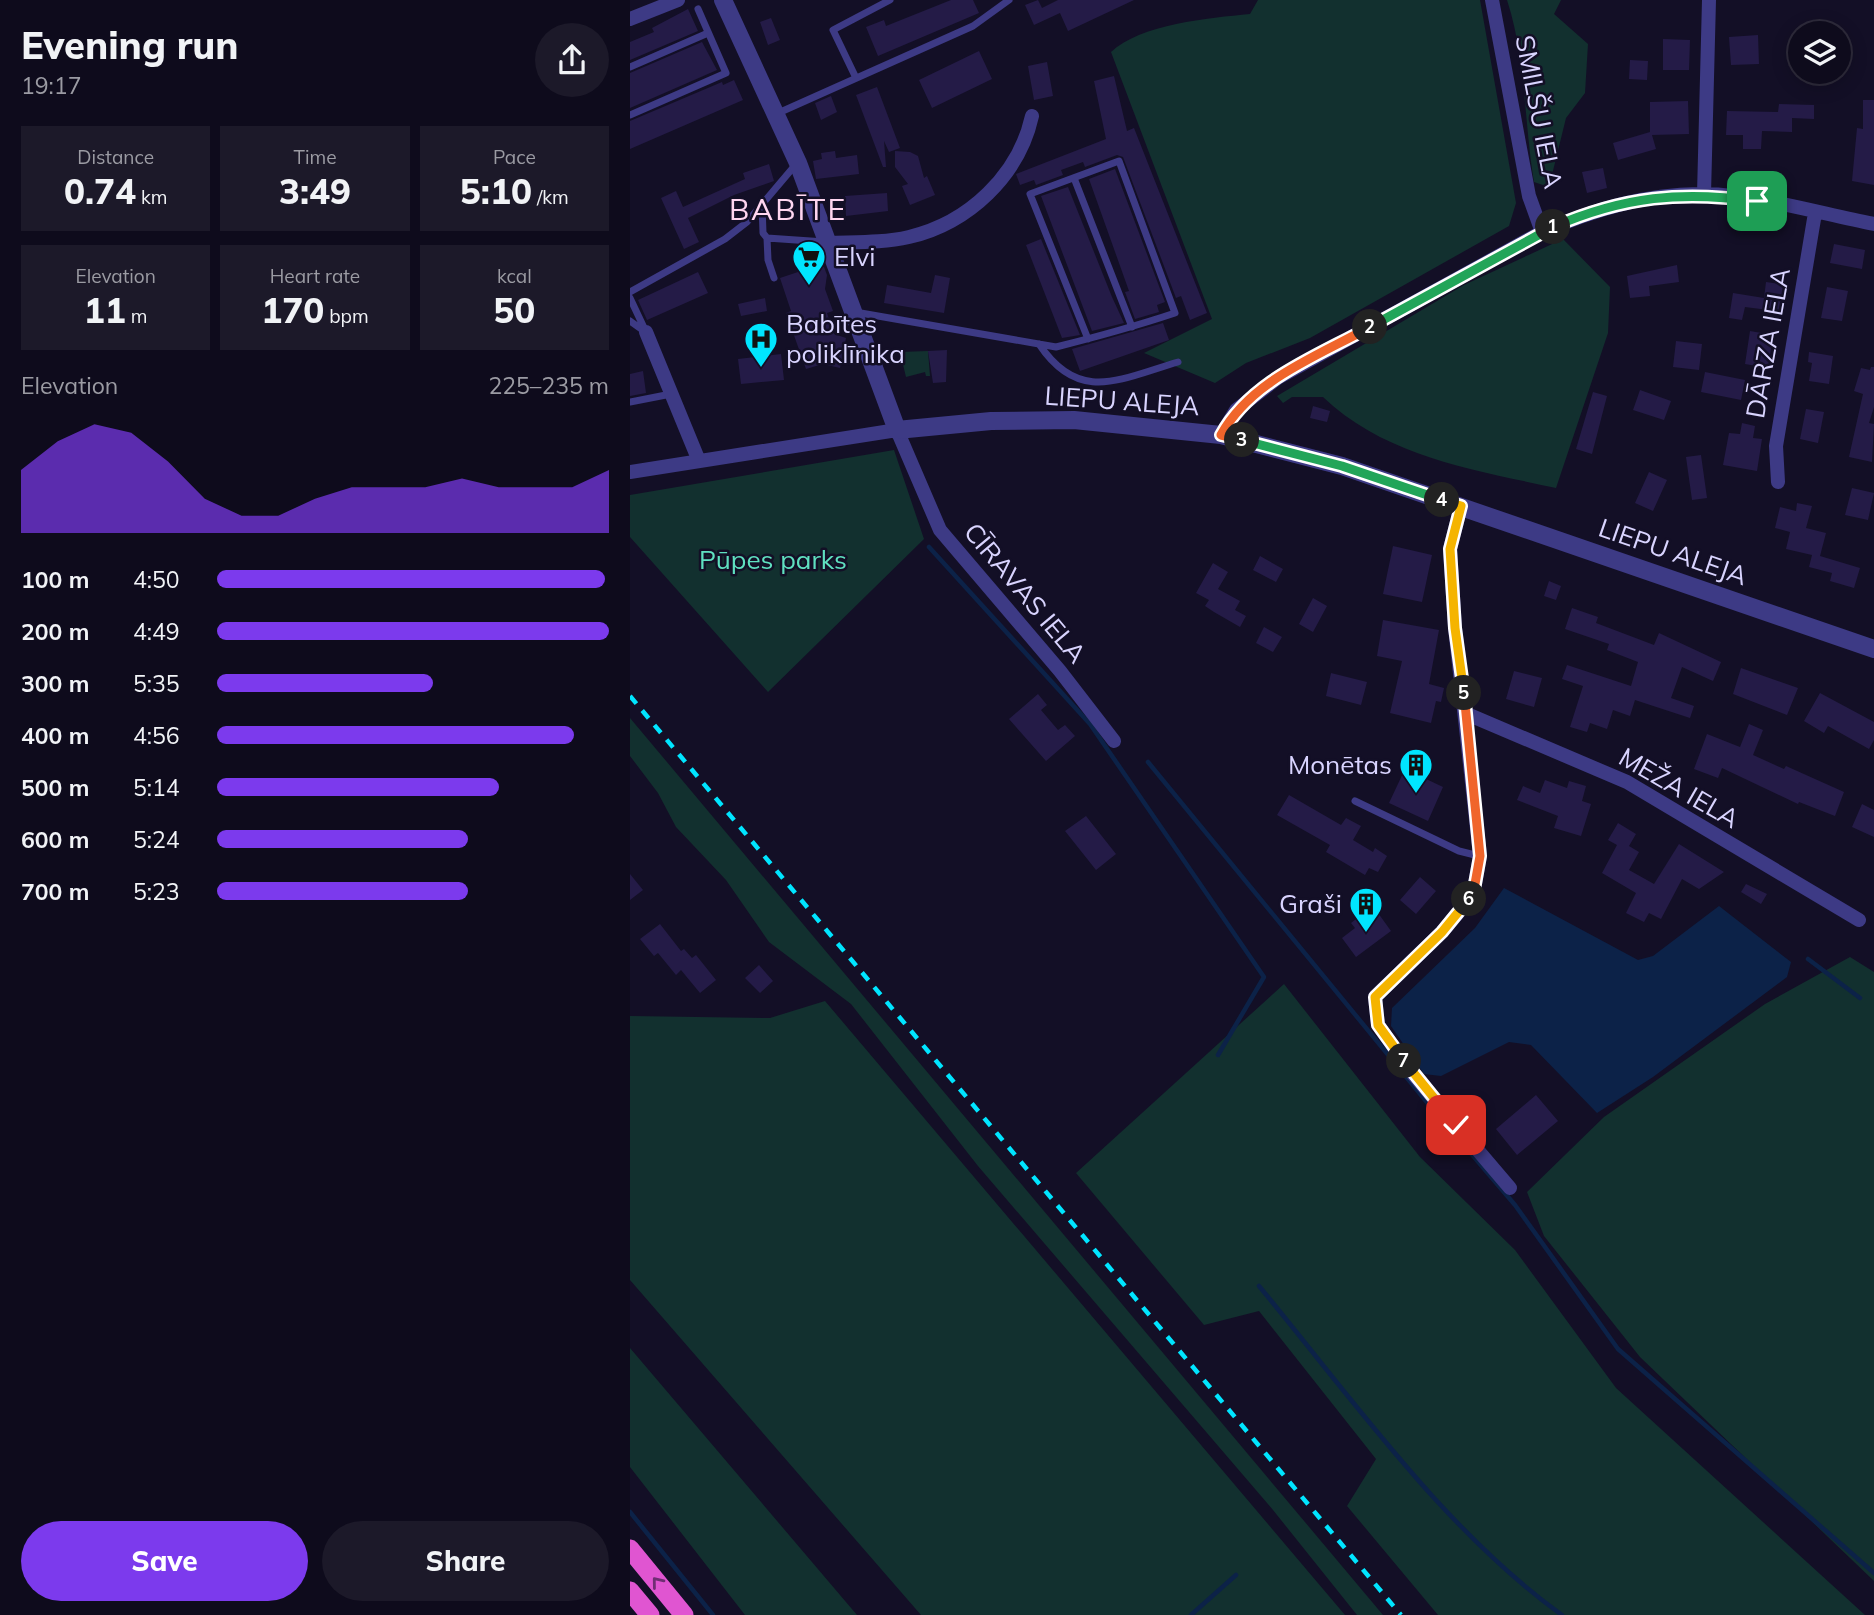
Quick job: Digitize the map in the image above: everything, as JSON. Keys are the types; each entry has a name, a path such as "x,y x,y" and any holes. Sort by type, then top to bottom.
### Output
{"highway":[{"path":"630,1549 684,1615"},
{"path":"630,1591 650,1615"}],"street":[{"path":"630,19 678,0"},
{"path":"723,0 798,163 897,429"},
{"name":"SMILŠU IELA","path":"1492,0 1529,196 1542,232"},
{"path":"1704,194 1709,0"},
{"path":"829,243 911,237 940,226 984,200 1011,169 1027,141 1032,116"},
{"path":"1221,435 1236,410 1279,377 1542,232 1582,215 1622,203 1704,194 1874,224"},
{"name":"DĀRZA IELA","path":"1778,482 1776,446 1815,213"},
{"path":"646,332 699,461"},
{"name":"LIEPU ALEJA","path":"630,472 897,429 991,421 1074,420 1221,435 1342,466 1874,649"},
{"name":"CĪRAVAS IELA","path":"897,429 940,530 1074,689 1114,741"},
{"path":"1461,506 1450,549 1455,628 1467,714 1480,856 1473,895 1442,932 1375,997 1375,1011 1378,1025 1412,1073 1510,1188"},
{"name":"MEŽA IELA","path":"1467,714 1627,782 1859,920"}],"lane":[{"path":"856,78 833,30 890,0"},
{"path":"776,114 973,26 1010,0"},
{"path":"630,116 726,73 698,9"},
{"path":"630,67 708,33"},
{"path":"854,312 1056,347 1088,339 1132,327 1175,313 1119,161 1030,194 1088,339"},
{"path":"630,292 725,239 762,204 798,163"},
{"path":"1074,178 1132,327"},
{"path":"762,204 763,233 767,238 768,260 774,278"},
{"path":"767,238 829,243"},
{"path":"630,298 646,332"},
{"path":"630,321 646,332"},
{"path":"1038,343 1051,362 1066,375 1098,383 1178,362"},
{"path":"630,402 673,393"},
{"path":"1355,801 1459,851 1480,856"}],"green space":[{"path":"1258,0 1480,0 1516,203 1509,226 1310,338 1246,363 1215,383 1144,353 1212,319 1111,52 1124,42 1157,29 1196,20 1250,14"},
{"path":"1507,0 1561,0 1554,14 1588,44 1585,93 1566,118 1549,187 1534,182 1518,44"},
{"path":"1563,239 1610,287 1608,333 1556,488 1463,467 1403,447 1374,434 1323,397 1292,397 1283,403 1277,396 1464,285"},
{"path":"928,351 930,376 926,376 925,372 906,377 900,352"},
{"name":"Pūpes parks","path":"894,450 924,539 768,692 630,537 630,495"},
{"path":"630,718 1383,1615 1357,1615 1273,1510 978,1166 851,1004 769,942 726,880 676,827 658,793 630,756"},
{"path":"1850,957 1874,972 1874,1581 1640,1357 1544,1236 1527,1192 1604,1117 1765,1004"},
{"path":"1284,984 1420,1157 1515,1250 1616,1388 1865,1615 1438,1615 1347,1506 1376,1459 1259,1311 1204,1325 1076,1173"},
{"path":"825,1001 1345,1615 921,1615 630,1280 630,1016 770,1018"},
{"path":"630,1348 857,1615 745,1615 630,1467"}],"water":[{"path":"1504,888 1638,960 1653,956 1719,906 1791,962 1787,977 1653,1077 1597,1113 1531,1045 1509,1042 1441,1076 1424,1074 1391,1026 1392,1008 1475,928"}],"building":[{"path":"951,0 973,0 979,13 878,56 866,27 884,20 886,26"},
{"path":"1038,0 1042,8 1058,0 1134,0 1068,31 1060,13 1034,25 1025,5"},
{"path":"688,9 698,31 630,60 630,42 654,32 652,28"},
{"path":"771,18 780,40 768,45 760,22"},
{"path":"1758,35 1759,64 1731,65 1729,37"},
{"path":"1663,39 1690,40 1689,70 1663,70"},
{"path":"702,42 717,70 630,108 630,73"},
{"path":"979,51 992,79 932,108 919,80"},
{"path":"1630,60 1648,61 1647,80 1629,79"},
{"path":"1047,62 1053,96 1034,100 1028,66"},
{"path":"1114,76 1127,131 1134,128 1207,313 1190,320 1181,296 1176,298 1123,157 1117,155 1085,167 1083,162 1061,170 1063,175 1036,185 1034,180 1020,185 1016,174 1106,139 1094,81"},
{"path":"734,80 743,100 630,149 630,121 722,82 723,85"},
{"path":"877,87 900,148 889,152 884,141 886,167 883,167 856,95"},
{"path":"831,96 837,112 821,120 815,103"},
{"path":"1863,100 1874,100 1874,185 1852,181 1857,128 1863,129"},
{"path":"1688,101 1689,134 1652,135 1656,149 1618,160 1613,143 1650,132 1650,102"},
{"path":"1779,104 1814,105 1814,119 1792,118 1792,132 1762,131 1761,149 1743,149 1743,135 1726,135 1727,111 1778,112"},
{"path":"835,151 836,158 857,155 859,174 816,179 813,161 822,159 821,153"},
{"path":"895,151 910,152 918,156 924,178 927,176 935,195 910,205 902,186 908,184 895,167"},
{"path":"769,164 774,181 734,195 688,218 699,242 684,249 661,198 676,191 683,207 745,179 743,173"},
{"path":"1603,168 1607,188 1587,193 1582,172"},
{"path":"1115,169 1165,302 1157,305 1159,312 1135,319 1125,292 1129,291 1089,179"},
{"path":"1068,187 1124,323 1092,331 1041,196"},
{"path":"887,193 888,211 846,216 845,196"},
{"path":"1041,239 1080,335 1062,338 1026,245"},
{"path":"1834,244 1865,250 1862,269 1830,263"},
{"path":"811,264 824,267 827,275 825,289 833,311 827,313 834,334 846,338 840,368 823,364 806,369 786,313 791,311 780,278 810,268"},
{"path":"1677,265 1679,282 1649,286 1650,296 1630,298 1627,276"},
{"path":"698,272 708,293 647,320 638,300"},
{"path":"935,275 950,278 944,313 884,303 887,285 931,293"},
{"path":"1766,282 1788,285 1785,312 1745,307 1742,320 1729,318 1733,293 1764,298"},
{"path":"1827,287 1848,291 1842,321 1821,318"},
{"path":"765,298 767,311 741,316 738,304"},
{"path":"1163,323 1169,340 1080,371 1072,349"},
{"path":"1750,331 1773,335 1768,368 1745,364"},
{"path":"1676,341 1702,344 1699,370 1673,367"},
{"path":"947,350 946,382 933,383 928,351"},
{"path":"1809,352 1833,356 1829,384 1809,381 1812,363 1808,362"},
{"name":"Babītes poliklīnika","path":"781,354 784,380 741,384 738,359"},
{"path":"1874,367 1874,407 1869,423 1874,424 1872,462 1849,457 1863,394 1854,391 1861,368 1870,370"},
{"path":"643,371 646,393 630,396 630,374"},
{"path":"1705,372 1745,380 1741,400 1701,392"},
{"path":"1640,390 1671,401 1664,420 1633,410"},
{"path":"1593,392 1607,396 1592,454 1576,449"},
{"path":"1313,406 1330,411 1327,422 1310,418"},
{"path":"1806,409 1824,412 1818,443 1800,439"},
{"path":"1742,423 1755,426 1753,438 1762,439 1757,471 1723,465 1729,433 1740,434"},
{"path":"1701,455 1707,498 1692,500 1686,457"},
{"path":"1649,472 1667,480 1653,511 1635,503"},
{"path":"1852,488 1874,493 1868,520 1845,515"},
{"path":"1797,503 1812,506 1806,528 1826,533 1820,556 1860,568 1854,588 1830,581 1832,573 1809,567 1812,555 1786,549 1790,532 1775,528 1780,507 1796,511"},
{"path":"1393,546 1432,555 1422,602 1383,594"},
{"path":"1260,556 1283,569 1276,582 1253,570"},
{"path":"1213,563 1228,572 1218,589 1240,601 1235,610 1246,616 1240,627 1205,606 1209,600 1196,593"},
{"path":"1549,581 1561,586 1556,600 1544,596"},
{"path":"1313,598 1327,606 1313,632 1299,624"},
{"path":"1572,608 1598,617 1596,623 1654,645 1659,633 1721,662 1713,681 1682,667 1671,698 1694,706 1690,718 1635,700 1630,716 1613,710 1607,729 1590,723 1587,732 1570,727 1583,686 1562,679 1567,665 1631,686 1638,662 1607,650 1609,644 1565,629"},
{"path":"1383,620 1439,630 1429,684 1444,688 1441,702 1436,701 1431,723 1390,713 1402,661 1377,656"},
{"path":"1264,627 1282,637 1273,652 1256,643"},
{"path":"1741,668 1798,688 1787,715 1733,694"},
{"path":"1514,671 1542,678 1534,707 1506,699"},
{"path":"1331,673 1367,682 1361,705 1326,696"},
{"path":"1820,693 1874,722 1874,740 1869,749 1828,726 1824,733 1804,721"},
{"path":"1038,694 1047,705 1041,710 1058,730 1065,725 1075,736 1046,761 1009,719"},
{"path":"1749,724 1763,730 1753,755 1784,769 1786,766 1844,792 1835,816 1799,802 1798,804 1722,768 1718,778 1694,769 1707,734 1740,747"},
{"name":"Monētas","path":"1405,769 1443,787 1428,821 1389,803"},
{"path":"1545,780 1567,788 1569,781 1586,786 1582,801 1591,804 1581,836 1554,828 1558,816 1517,800 1523,786 1540,793"},
{"path":"1289,795 1341,825 1346,818 1361,826 1353,840 1373,852 1375,848 1387,856 1378,872 1369,868 1365,875 1326,852 1330,845 1277,815"},
{"path":"1862,804 1874,810 1874,837 1852,827"},
{"path":"1086,816 1116,854 1096,870 1065,831"},
{"path":"1618,823 1636,834 1629,846 1639,852 1629,870 1654,884 1679,844 1724,872 1699,889 1682,879 1661,919 1649,913 1644,922 1626,913 1636,893 1602,873 1617,845 1608,840"},
{"path":"630,874 643,890 630,900"},
{"path":"1420,877 1436,891 1416,914 1400,900"},
{"path":"1746,884 1767,894 1761,904 1741,892"},
{"name":"Graši","path":"1373,906 1391,931 1356,957 1342,938 1355,928 1351,923"},
{"path":"660,924 681,951 684,949 692,958 696,955 716,980 700,993 681,970 676,975 658,953 654,956 640,939"},
{"path":"759,965 773,981 760,993 745,978"},
{"path":"1536,1095 1558,1121 1517,1155 1496,1129"}],"waterway":[{"path":"929,547 1090,724 1264,977 1218,1055"},
{"path":"1148,762 1444,1123"},
{"path":"1808,959 1860,998"},
{"path":"1457,1137 1515,1205 1618,1349 1874,1573"},
{"path":"1259,1286 1364,1417 1439,1503 1478,1544 1562,1615"},
{"path":"630,1512 713,1615"},
{"path":"1191,1615 1236,1575"}],"railway":[{"path":"630,696 1401,1615"}],"place":[{"name":"Elvi","path":"809,287"},
{"name":"Babītes poliklīnika","path":"761,369"},
{"name":"Monētas","path":"1416,795"},
{"name":"Graši","path":"1366,934"}],"district":[{"name":"BABĪTE","path":"788,210"}],"route":[{"path":"1456,1125 1412,1073 1378,1025 1375,997 1442,932 1473,895 1480,856 1467,714 1455,628 1450,549 1461,506 1342,466 1221,435 1236,410 1279,377 1542,232 1582,215 1622,203 1704,194 1757,201"}]}
